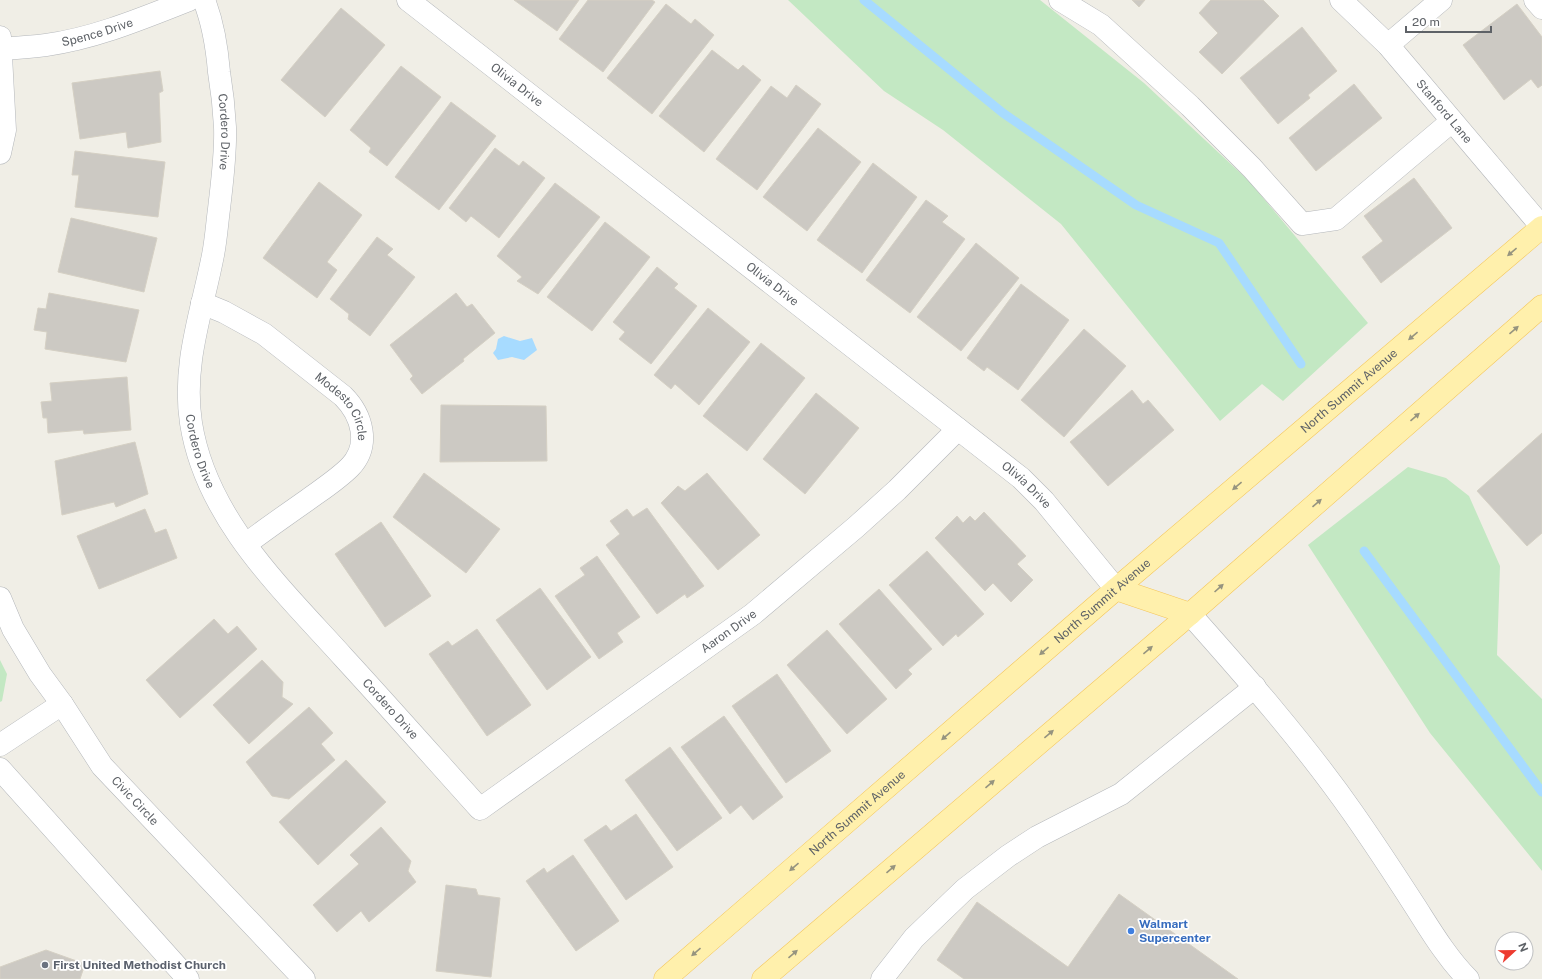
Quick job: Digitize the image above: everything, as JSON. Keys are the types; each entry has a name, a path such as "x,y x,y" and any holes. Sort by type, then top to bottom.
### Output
{"main road":[{"name":"North Summit Avenue","path":"665,979 1116,589 1542,227"},
{"path":"763,979 1190,614 1542,306"},
{"path":"1116,589 1190,614"}],"street":[{"name":"Spence Drive","path":"0,49 46,45 86,36 123,25 189,0"},
{"name":"Cordero Drive","path":"204,0 213,33 218,63 225,128 224,170 213,254 191,353 188,384 191,421 196,448 205,475 217,499 246,544 273,578 480,809"},
{"name":"Olivia Drive","path":"408,0 1021,478 1044,501 1116,589"},
{"path":"1060,0 1101,25 1190,106 1252,168 1302,224 1336,219 1452,121"},
{"name":"Stanford Lane","path":"1341,0 1388,45 1542,227"},
{"path":"1388,45 1441,0"},
{"path":"1535,0 1542,8"},
{"path":"0,37 5,130 0,153"},
{"name":"Modesto Circle","path":"202,303 235,317 264,334 352,404 361,424 363,436 361,448 357,458 350,467 335,480 246,544"},
{"name":"Aaron Drive","path":"480,809 753,614 856,528 897,490 958,429"},
{"name":"Civic Circle","path":"0,598 13,629 40,674 62,704 102,766 304,979"},
{"path":"1190,614 1255,687 1317,765 1352,812 1433,935 1468,979"},
{"path":"882,979 914,938 965,889 1008,856 1037,837 1121,794 1255,687"},
{"path":"0,745 62,704"},
{"path":"0,769 188,979"}],"green space":[{"path":"788,0 1040,0 1144,83 1249,181 1368,323 1283,401 1262,384 1220,421 1061,224 943,130 884,91"},
{"path":"1408,467 1446,478 1469,496 1500,566 1497,655 1542,699 1542,871 1430,733 1308,545"},
{"path":"0,660 7,674 2,701 0,702"}],"water":[{"path":"504,336 520,341 532,338 537,350 524,360 512,357 498,360 493,353 496,349 498,339"}],"building":[{"path":"514,0 579,0 557,31"},
{"path":"588,0 652,0 655,2 603,72 559,39"},
{"path":"1132,0 1145,0 1139,7"},
{"path":"1211,0 1263,0 1279,16 1222,74 1199,52 1218,33 1199,13"},
{"path":"666,4 691,24 695,19 714,35 652,114 607,78"},
{"path":"1517,4 1542,37 1542,85 1538,88 1531,79 1504,100 1463,45"},
{"path":"341,8 385,45 325,117 281,80"},
{"path":"1302,27 1337,71 1308,95 1310,98 1278,124 1240,78"},
{"path":"712,50 738,70 743,65 761,80 704,152 659,116"},
{"path":"401,66 441,97 387,166 369,152 371,148 350,130"},
{"path":"160,71 163,91 159,93 161,142 128,148 126,132 80,139 72,83"},
{"path":"1354,84 1382,118 1316,171 1289,138"},
{"path":"796,85 821,104 757,190 716,159 771,86 787,98"},
{"path":"451,102 496,136 439,210 395,177"},
{"path":"818,128 861,162 807,231 763,197"},
{"path":"495,148 519,166 523,161 545,178 499,238 471,216 466,222 449,208"},
{"path":"75,151 165,162 158,217 75,207 79,175 72,175"},
{"path":"873,163 917,197 862,273 817,240"},
{"path":"1414,178 1452,228 1381,283 1362,257 1383,241 1364,216"},
{"path":"319,182 362,215 327,262 337,270 317,298 263,258"},
{"path":"555,183 600,217 538,294 517,281 522,277 497,256"},
{"path":"926,200 948,216 942,222 965,239 910,313 866,280"},
{"path":"71,218 157,238 144,292 58,272"},
{"path":"605,222 650,257 592,331 547,297"},
{"path":"377,237 393,249 387,255 415,277 370,336 348,319 349,314 330,299"},
{"path":"976,243 1019,278 961,351 917,317"},
{"path":"657,267 678,284 674,288 697,306 651,364 619,339 625,332 613,322"},
{"path":"1021,284 1069,320 1018,390 987,367 984,371 967,358"},
{"path":"49,293 139,310 126,362 45,349 47,332 34,330 38,308 46,309"},
{"path":"456,293 467,307 472,304 495,333 463,359 464,361 422,394 410,379 413,376 390,345"},
{"path":"708,308 750,342 699,405 675,384 671,389 654,375"},
{"path":"1084,329 1126,366 1064,437 1021,400"},
{"path":"761,343 805,378 747,451 703,416"},
{"path":"127,377 131,430 84,434 83,430 48,433 47,418 43,418 41,402 52,401 50,383"},
{"path":"1132,390 1143,404 1148,400 1174,430 1108,486 1070,442"},
{"path":"816,393 859,428 805,494 763,459"},
{"path":"441,405 546,406 547,461 440,462"},
{"path":"1542,433 1542,533 1527,546 1477,491"},
{"path":"135,442 148,494 116,507 114,502 62,515 55,461"},
{"path":"424,473 500,529 466,573 393,517"},
{"path":"707,473 760,535 718,570 661,503 678,486 685,491"},
{"path":"647,508 704,586 687,598 685,594 657,614 606,545 620,534 610,521 627,509 633,517"},
{"path":"145,509 155,533 166,529 177,558 99,589 77,536"},
{"path":"984,512 1026,556 1017,564 1033,580 1011,602 993,583 985,591 935,538 957,516 963,523 970,516 975,521"},
{"path":"381,522 431,596 385,627 335,554"},
{"path":"927,551 984,614 958,637 956,634 943,646 889,585"},
{"path":"597,556 640,617 617,633 623,642 599,659 555,596 585,575 580,568"},
{"path":"540,588 591,657 547,690 496,620"},
{"path":"879,589 932,649 908,670 912,674 896,689 839,624"},
{"path":"214,619 228,634 237,626 257,649 180,718 146,680"},
{"path":"477,629 531,705 487,736 429,654 448,641 452,646"},
{"path":"827,630 887,699 847,734 787,665"},
{"path":"262,660 283,682 282,697 293,704 249,744 213,705"},
{"path":"777,674 831,751 786,783 732,706"},
{"path":"309,707 333,733 321,744 335,760 289,799 272,796 246,762"},
{"path":"724,716 783,797 753,820 741,805 730,814 681,747"},
{"path":"670,747 722,818 677,851 625,780"},
{"path":"346,760 386,802 318,865 279,822"},
{"path":"636,814 673,867 626,900 584,840 606,825 611,831"},
{"path":"381,827 411,861 408,871 416,882 369,922 361,911 337,932 313,905 359,864 350,855"},
{"path":"573,855 619,921 576,951 526,881 544,868 547,873"},
{"path":"446,885 476,889 478,895 500,898 491,977 436,971"},
{"name":"Walmart Supercenter","path":"1119,894 1238,979 964,979 937,960 977,902 1068,967"},
{"name":"First United Methodist Church","path":"46,950 85,964 80,979 0,979 0,967"}],"waterway":[{"path":"864,0 1003,113 1136,205 1219,243 1301,364"},
{"path":"1364,551 1542,792"}],"place":[{"name":"Walmart Supercenter","path":"1131,931"},
{"name":"First United Methodist Church","path":"45,965"}]}
